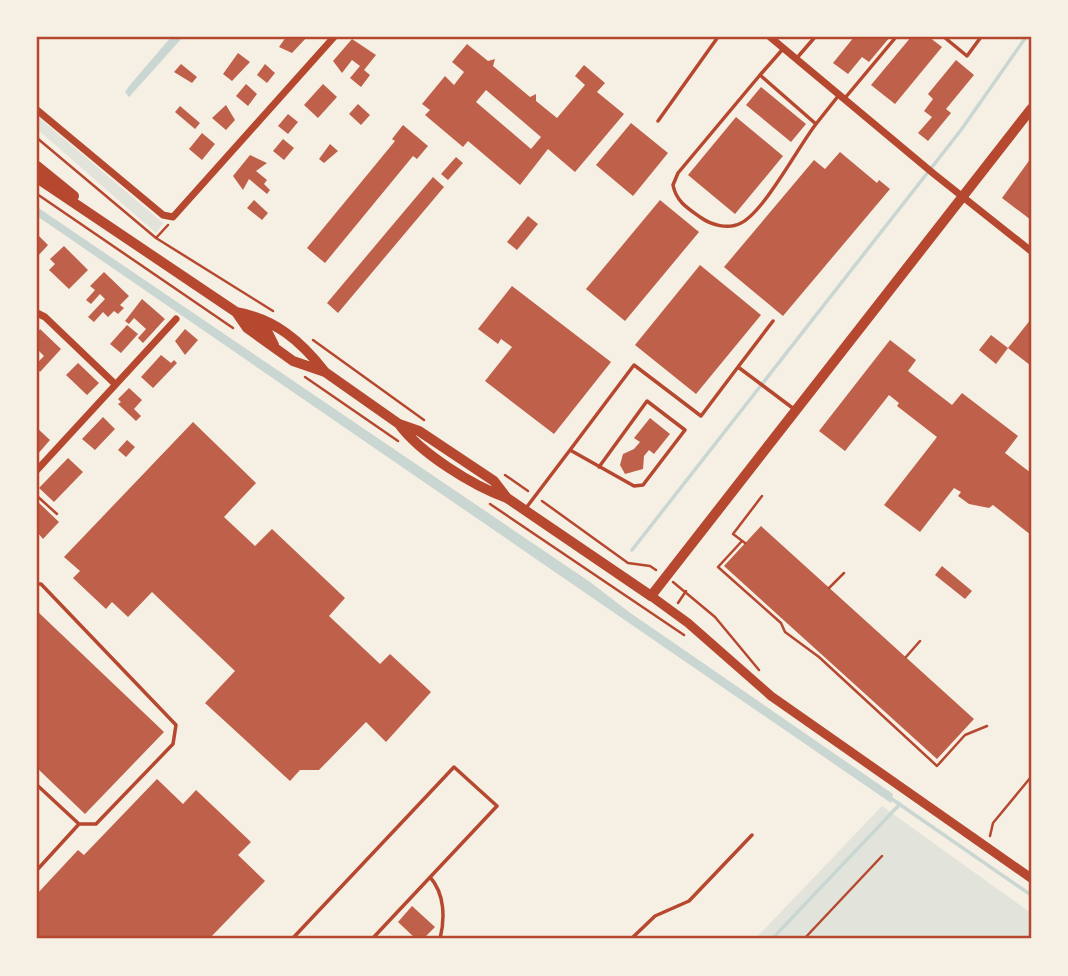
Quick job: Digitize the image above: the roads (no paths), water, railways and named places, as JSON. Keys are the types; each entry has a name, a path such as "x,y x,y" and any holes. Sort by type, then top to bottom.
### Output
{"main road":[{"path":"399,424 419,430 494,481 508,498 651,596 794,409 964,199 1031,109"},
{"path":"37,166 121,233"},
{"path":"37,178 236,312 247,328 293,360 325,372 399,424 418,445 488,491 508,498"},
{"path":"236,312 262,316 304,346 325,372"},
{"path":"418,445 438,444"}],"street":[{"path":"37,110 163,215 176,216 334,37"},
{"path":"770,37 919,163 1031,251"},
{"path":"37,313 45,317 115,384"},
{"path":"37,470 176,319"},
{"path":"651,596 771,696 1031,878"}],"lane":[{"path":"658,121 718,37"},
{"path":"784,37 781,46 760,75 678,173 673,185 681,203 706,221 732,226 743,223 758,207 816,124 895,37"},
{"path":"796,59 815,37"},
{"path":"944,37 967,56 981,37"},
{"path":"760,75 816,124"},
{"path":"525,510 634,365 701,416 773,321"},
{"path":"738,367 794,409"},
{"path":"570,450 599,467 634,486 643,485 685,430 647,401 599,467"},
{"path":"37,584 41,584 50,593 176,725 173,744 96,824 79,824 37,785"},
{"path":"292,939 454,767 497,806 372,939"},
{"path":"37,870 79,824"},
{"path":"631,939 655,916 690,901 752,835"},
{"path":"430,877 435,884 445,918 440,939"}],"waterway":[{"path":"632,550 961,130 1026,37"},
{"path":"889,797 1031,895"},
{"path":"772,939 900,804"}]}
